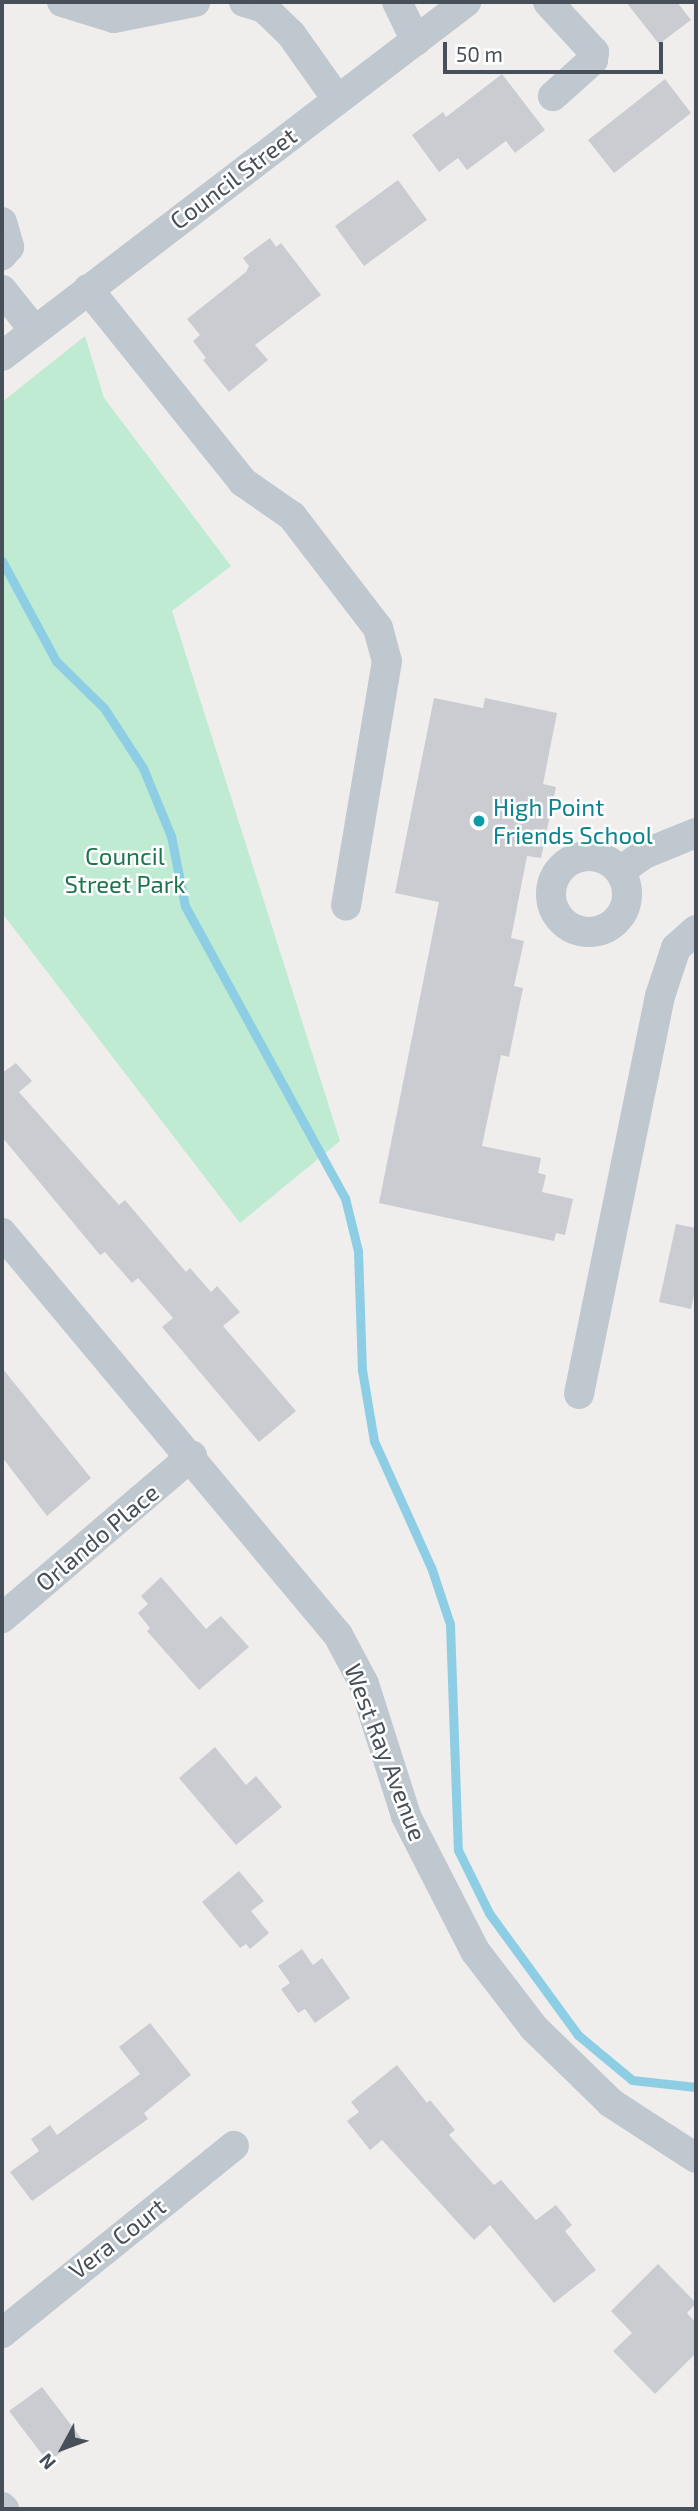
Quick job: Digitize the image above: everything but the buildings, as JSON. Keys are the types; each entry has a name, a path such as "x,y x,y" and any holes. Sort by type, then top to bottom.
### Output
{"street":[{"path":"62,2 114,18 195,2"},
{"path":"244,2 264,8 290,34 337,99"},
{"path":"397,2 415,41"},
{"name":"Council Street","path":"2,356 466,2"},
{"path":"548,2 594,51 593,60 553,96"},
{"path":"2,222 9,247 2,255"},
{"path":"88,289 243,482 292,516 378,628 387,661 346,906"},
{"path":"2,290 34,330"},
{"path":"620,871 644,853 696,833"},
{"path":"579,1394 660,996 676,948 696,930"},
{"name":"West Ray Avenue","path":"2,1233 192,1456 338,1635 364,1684 406,1816 475,1951 534,2028 611,2103 696,2158"},
{"name":"Orlando Place","path":"2,1618 192,1456"},
{"name":"Vera Court","path":"2,2333 234,2146"}],"green space":[{"name":"Council Street Park","path":"85,336 104,398 231,566 172,611 340,1141 240,1223 2,913 2,402"}],"waterway":[{"path":"2,561 56,661 104,708 143,768 171,836 185,906 345,1198 358,1251 362,1370 374,1441 431,1567 450,1624 458,1850 489,1913 578,2035 632,2080 696,2087"}],"place":[{"name":"High Point Friends School","path":"479,821"}]}
